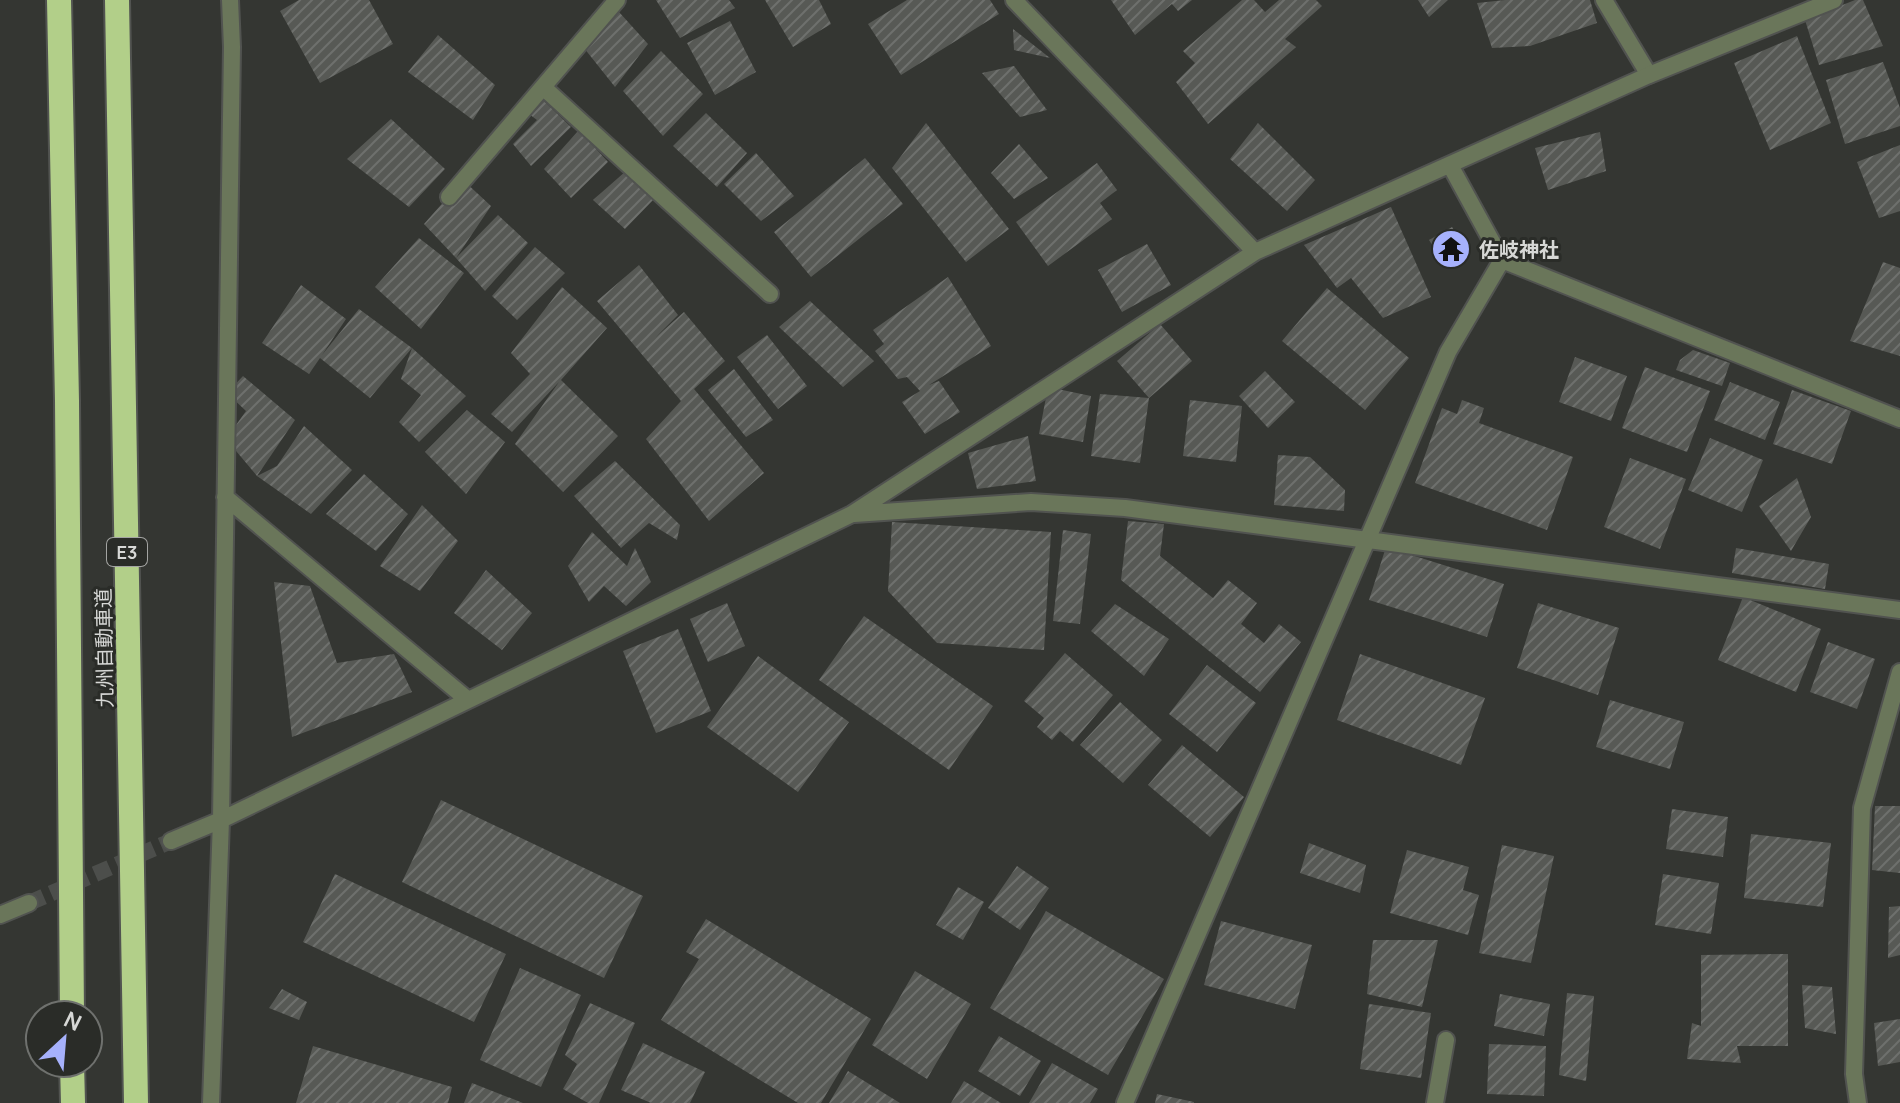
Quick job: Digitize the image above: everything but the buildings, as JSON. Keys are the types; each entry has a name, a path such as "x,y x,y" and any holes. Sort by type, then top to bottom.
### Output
{"highway":[{"name":"九州自動車道","path":"59,0 67,401 72,999"},
{"name":"九州自動車道","path":"117,0 136,1103"},
{"path":"72,1079 73,1103"}],"street":[{"path":"211,1103 221,820 232,47 230,0"},
{"path":"449,197 617,0"},
{"path":"1014,0 1255,252"},
{"path":"1604,0 1649,75"},
{"path":"171,841 221,820 852,514 1255,252 1649,75 1833,0"},
{"path":"543,87 770,294"},
{"path":"1450,165 1502,260 1900,419"},
{"path":"1125,1103 1448,352 1502,260"},
{"path":"225,497 468,700"},
{"path":"852,514 1031,502 1125,508 1900,610"},
{"path":"1858,1103 1854,1074 1862,808 1900,672"},
{"path":"0,915 29,903"},
{"path":"1435,1103 1446,1040"}],"tunnel":[{"path":"29,903 171,841"}],"place":[{"name":"佐岐神社","path":"1451,249"}]}
